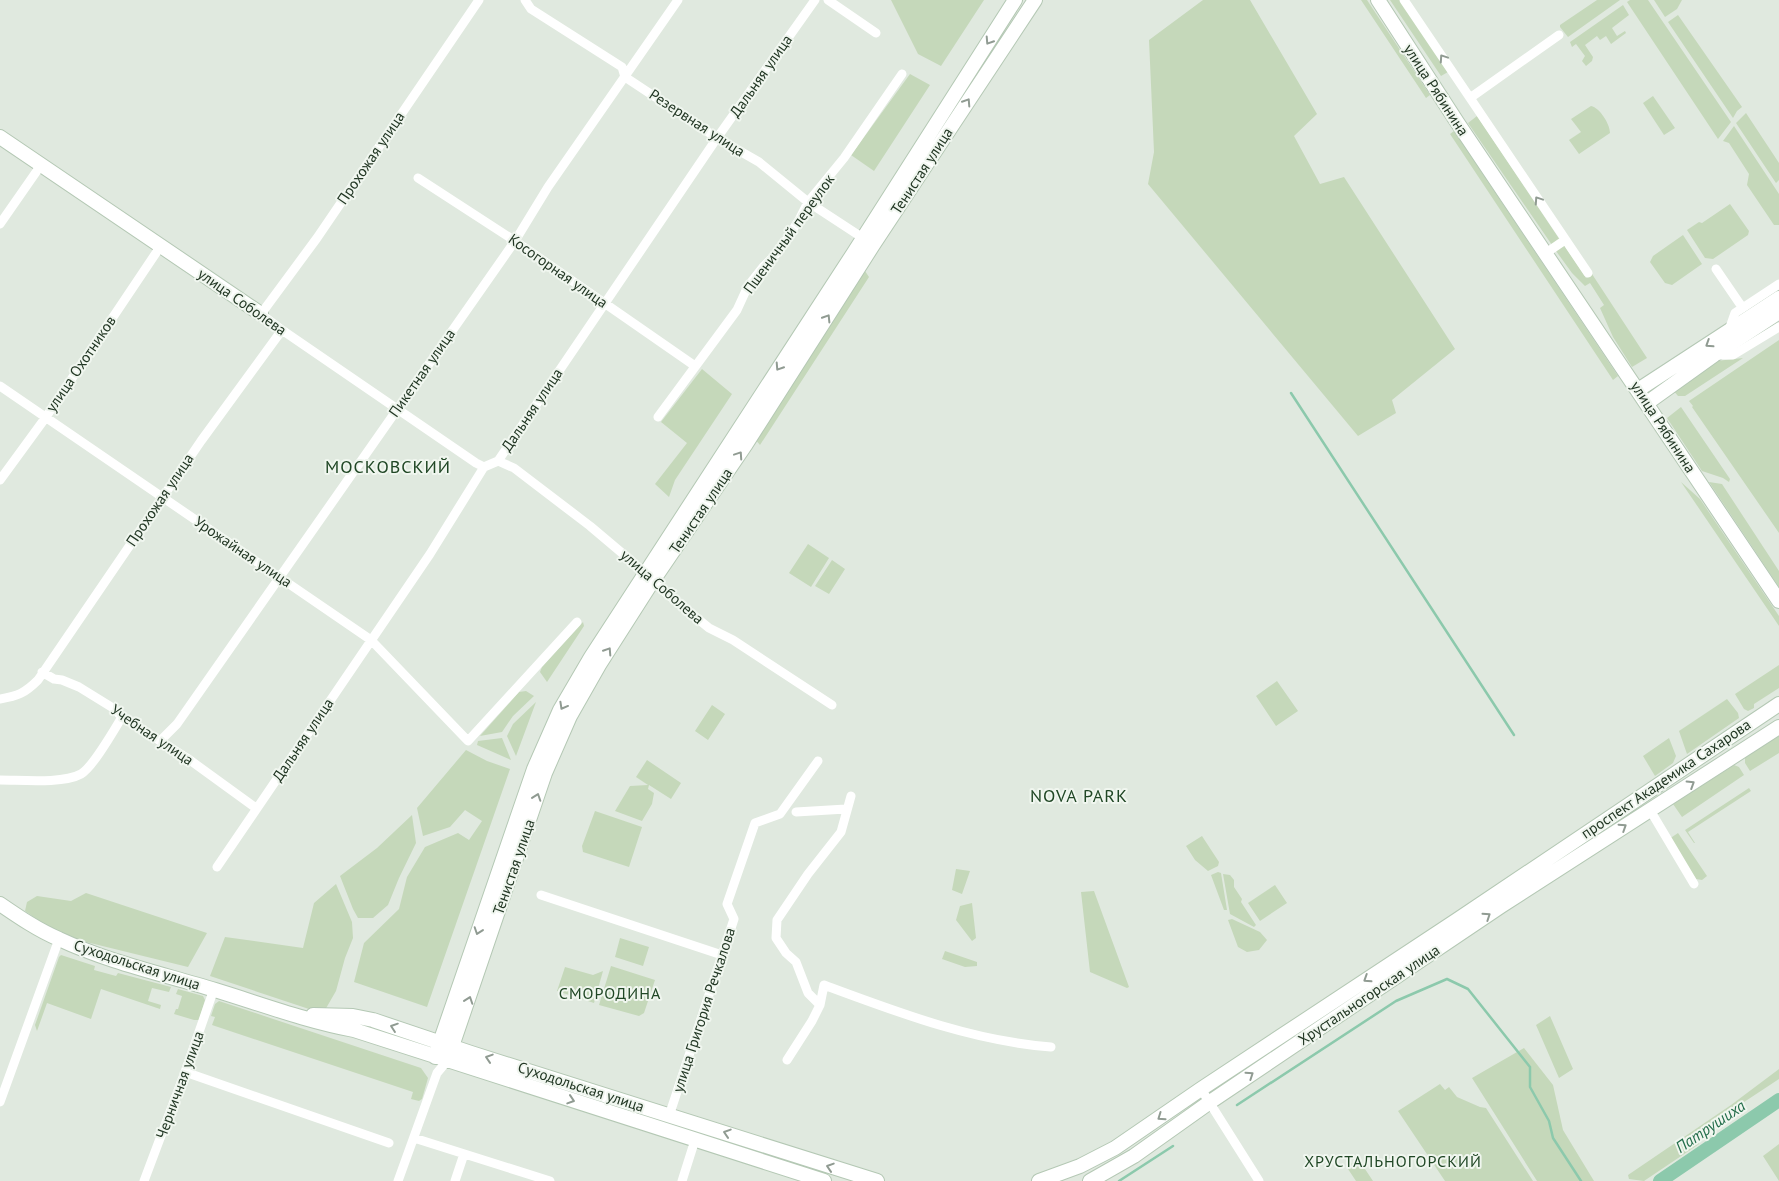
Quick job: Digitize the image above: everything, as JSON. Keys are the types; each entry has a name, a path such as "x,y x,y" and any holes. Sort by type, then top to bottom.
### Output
{"street":[{"name":"Прохожая улица","path":"261,314 317,239 479,0"},
{"name":"Резервная улица","path":"525,0 532,9 622,67 625,77 717,138 759,162 808,202 868,242"},
{"name":"Пикетная улица","path":"161,740 177,724 319,522 355,467 515,241 548,187 678,0"},
{"name":"Дальняя улица","path":"217,867 430,554 484,467 498,461 717,138 815,0"},
{"path":"828,0 876,33"},
{"name":"Тенистая улица","path":"441,1059 545,774 570,716 648,578 746,444 1015,0"},
{"name":"Тенистая улица","path":"868,242 1035,0"},
{"name":"улица Рябинина","path":"1378,0 1457,122 1779,601"},
{"name":"улица Рябинина","path":"1404,0 1588,273"},
{"path":"1470,98 1559,35"},
{"name":"Пшеничный переулок","path":"658,417 737,310 748,286 763,267 779,252 808,202 844,158 902,74"},
{"name":"улица Соболева","path":"0,137 484,467"},
{"path":"0,224 41,165"},
{"name":"Косогорная улица","path":"418,178 515,241 695,366"},
{"path":"1546,253 1565,240"},
{"name":"улица Охотников","path":"0,480 46,417 160,247"},
{"path":"1716,269 1742,307"},
{"path":"1729,330 1735,313 1779,284"},
{"path":"1638,390 1779,298"},
{"path":"1647,403 1779,312"},
{"path":"1714,355 1733,356 1779,327"},
{"name":"Прохожая улица","path":"0,699 26,692 38,680 201,441 282,330"},
{"name":"Урожайная улица","path":"0,386 371,640 468,741 576,622"},
{"name":"улица Соболева","path":"498,461 514,468 590,526 635,564 648,578 709,628 733,640 832,705"},
{"name":"Учебная улица","path":"42,672 54,679 79,687 113,708 122,717 161,740 256,808"},
{"name":"проспект Академика Сахарова","path":"1553,855 1779,704"},
{"path":"0,780 62,779 81,774 89,767 122,717"},
{"name":"проспект Академика Сахарова","path":"1650,810 1779,727"},
{"name":"улица Григория Речкалова","path":"669,1116 734,919 727,904 755,823 780,814 818,761"},
{"path":"820,1005 808,993 796,962 776,938 777,920 808,874 841,832 851,796"},
{"path":"796,812 846,809"},
{"path":"1650,810 1694,884"},
{"name":"Хрустальногорская улица","path":"1038,1181 1080,1166 1115,1148 1394,961 1460,926 1650,810"},
{"name":"Хрустальногорская улица","path":"1090,1181 1134,1156 1210,1102 1402,973 1553,855"},
{"path":"541,895 722,955"},
{"name":"Суходольская улица","path":"0,904 29,924 59,939 107,958 214,989 318,1023 354,1030 824,1181"},
{"path":"0,1102 59,939"},
{"path":"1394,961 1403,965 1402,973"},
{"path":"787,1060 820,1005 824,985 962,1032 1019,1044 1051,1048"},
{"name":"Черничная улица","path":"144,1181 186,1072 214,989"},
{"name":"Суходольская улица","path":"281,1011 321,1016 363,1017 877,1181"},
{"path":"398,1181 441,1059"},
{"path":"186,1072 389,1143"},
{"path":"1201,1089 1259,1181"},
{"path":"414,1138 550,1181"},
{"path":"682,1181 694,1140"},
{"path":"455,1181 464,1154"}],"green space":[{"path":"891,0 984,0 941,66 918,54"},
{"path":"1203,0 1250,0 1317,114 1294,136 1320,184 1344,177 1455,349 1392,400 1396,413 1358,436 1148,184 1154,152 1149,40"},
{"path":"1361,0 1367,0 1430,95 1426,98"},
{"path":"1390,0 1400,0 1448,72 1441,76"},
{"path":"1597,0 1620,0 1568,37 1560,25"},
{"path":"1630,0 1648,0 1731,122 1718,139 1627,2"},
{"path":"1654,0 1682,0 1677,9 1665,17"},
{"path":"1623,5 1629,15 1612,28 1617,36 1625,31 1626,33 1611,44 1606,36 1600,40 1597,36 1585,45 1593,57 1592,61 1586,66 1582,61 1585,56 1576,44 1572,47 1570,42"},
{"path":"1678,15 1742,107 1733,118 1668,22"},
{"path":"910,74 930,85 874,171 851,155"},
{"path":"1653,96 1675,128 1664,135 1643,103"},
{"path":"1591,106 1604,117 1610,133 1579,154 1569,140 1581,132 1571,119"},
{"path":"1746,113 1779,163 1779,180 1776,183 1736,123"},
{"path":"1477,116 1560,240 1552,245 1468,123"},
{"path":"1734,126 1779,194 1779,225 1774,225 1747,185 1749,174 1729,143 1723,141"},
{"path":"1454,131 1618,376 1613,380 1450,134"},
{"path":"1730,204 1749,231 1748,235 1713,259 1705,258 1687,230 1699,222 1702,223"},
{"path":"1683,235 1702,264 1672,285 1665,283 1650,262 1653,256"},
{"path":"1564,245 1586,278 1592,274 1647,358 1632,367 1613,337 1600,308 1604,305 1590,283 1585,286 1572,273 1556,251"},
{"path":"863,268 869,277 760,445 754,438"},
{"path":"1779,340 1779,533 1689,401"},
{"path":"1743,358 1685,396 1678,396 1673,390 1716,361"},
{"path":"702,369 732,394 675,480 669,497 655,484 687,443 661,422"},
{"path":"1681,407 1730,479 1729,482 1702,471 1667,418"},
{"path":"1681,482 1700,499 1779,616 1779,626"},
{"path":"1709,482 1722,484 1779,571 1779,587"},
{"path":"808,544 829,558 811,587 789,573"},
{"path":"832,560 845,569 829,594 815,586"},
{"path":"583,622 584,626 547,682 540,672 542,667"},
{"path":"1779,665 1779,688 1754,704 1754,708 1748,711 1744,709 1735,694"},
{"path":"1277,681 1298,711 1276,726 1256,696"},
{"path":"526,691 534,696 513,716 502,732 480,736 519,692"},
{"path":"1727,699 1738,713 1739,718 1687,754 1679,731"},
{"path":"536,702 516,756 507,736 513,724"},
{"path":"712,705 725,714 708,740 695,731"},
{"path":"1779,735 1779,753 1750,771 1745,763 1745,757"},
{"path":"502,738 511,760 477,745 478,741"},
{"path":"1669,738 1676,756 1673,763 1655,776 1643,756"},
{"path":"466,750 487,761 510,769 427,1007 354,982 364,943 399,909 407,877 425,847 458,833 469,840 482,821 465,810 450,827 423,836 417,808"},
{"path":"647,760 681,783 671,799 649,785 648,789 654,793 652,804 642,821 615,811 630,786 648,785 636,777"},
{"path":"1734,765 1739,767 1744,775 1682,817 1673,804"},
{"path":"1749,788 1751,791 1688,832 1694,843 1685,830"},
{"path":"595,811 642,827 629,867 583,852 582,846"},
{"path":"412,815 416,843 388,905 373,918 358,918 340,876 377,848"},
{"path":"1678,833 1707,876 1702,880 1696,879 1669,839"},
{"path":"1202,836 1219,862 1218,866 1208,871 1195,860 1186,846"},
{"path":"956,869 970,871 962,894 952,890"},
{"path":"1218,872 1221,873 1227,910 1224,910 1211,875"},
{"path":"1223,874 1230,875 1234,880 1234,887 1256,925 1254,927 1230,914"},
{"path":"336,884 352,922 353,938 345,958 336,991 325,1010 315,1011 210,976 225,937 303,948 314,903"},
{"path":"1275,885 1287,903 1260,921 1248,903"},
{"path":"1094,891 1129,987 1127,988 1090,972 1081,892"},
{"path":"86,893 207,933 188,967 82,941 47,926 25,911 27,902 37,896 71,901"},
{"path":"972,903 976,938 972,941 956,920 960,906"},
{"path":"1232,919 1260,932 1267,940 1259,950 1247,952 1238,947 1228,920"},
{"path":"620,938 649,947 643,966 615,957"},
{"path":"945,951 977,962 977,966 965,967 942,959"},
{"path":"61,955 95,966 94,970 116,976 118,973 171,987 169,992 152,988 148,1001 161,1005 160,1009 101,989 91,1019 47,1003 37,1031 35,1025"},
{"path":"611,966 655,980 644,1013 639,1016 599,1005"},
{"path":"565,967 593,975 603,971 594,1003 557,991"},
{"path":"178,989 203,996 205,1000 199,1020 174,1014 176,1009 178,1009 182,996 176,994"},
{"path":"219,1001 421,1068 428,1078 422,1099 419,1101 411,1099 413,1092 212,1025 215,1017 211,1016 215,1004"},
{"path":"1550,1016 1573,1069 1559,1078 1536,1025"},
{"path":"1524,1048 1553,1085 1563,1130 1594,1181 1537,1181 1472,1078"},
{"path":"1779,1069 1779,1079 1694,1135 1699,1144 1644,1181 1629,1179 1628,1175 1731,1105"},
{"path":"1440,1084 1445,1090 1449,1087 1457,1097 1486,1108 1533,1181 1445,1181 1398,1111"},
{"path":"1779,1144 1779,1181 1763,1156"},
{"path":"1359,1160 1373,1181 1356,1181 1348,1169 1349,1165"}],"waterway":[{"path":"1291,393 1514,735"},
{"path":"1237,1105 1396,1001 1447,979 1468,989 1530,1067 1530,1087 1549,1121 1553,1138 1581,1181"},
{"name":"Патрушиха","path":"1660,1181 1779,1100"},
{"path":"1119,1181 1173,1146"}],"district":[{"name":"МОСКОВСКИЙ","path":"388,467"},
{"name":"NOVA PARK","path":"1079,796"},
{"name":"СМОРОДИНА","path":"610,993"},
{"name":"ХРУСТАЛЬНОГОРСКИЙ","path":"1393,1161"}]}
